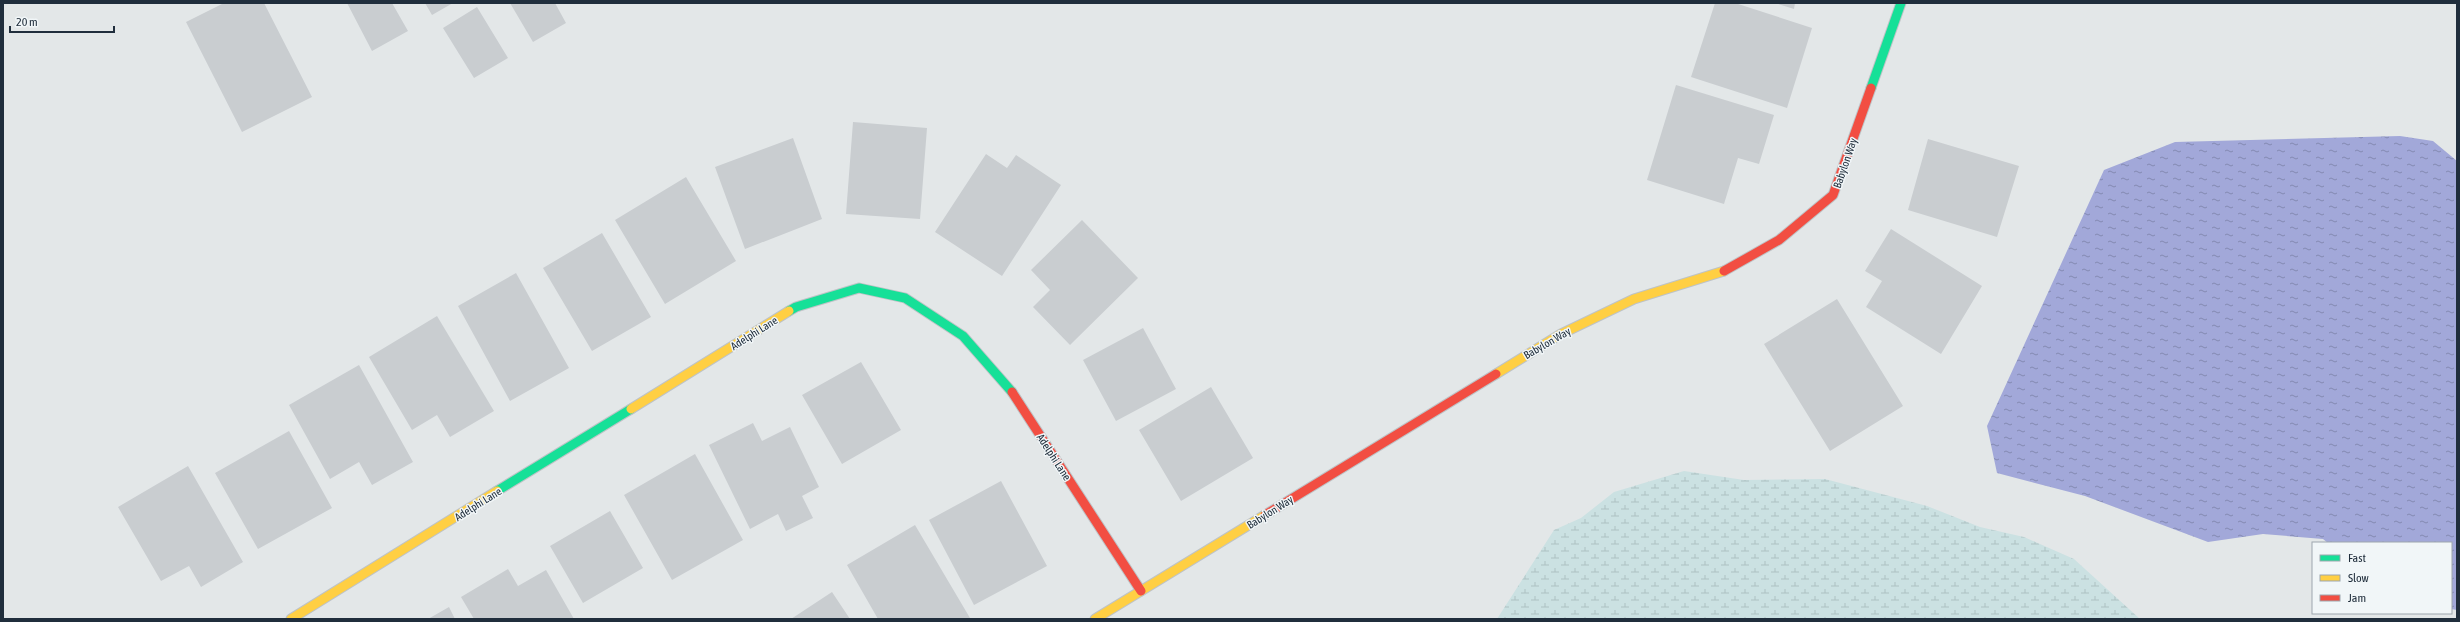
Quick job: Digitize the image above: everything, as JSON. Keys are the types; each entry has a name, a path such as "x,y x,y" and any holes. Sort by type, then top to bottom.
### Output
{"street":[{"name":"Babylon Way","path":"1095,619 1561,334 1634,299 1725,271 1779,240 1833,195 1901,3"},
{"name":"Adelphi Lane","path":"291,619 796,307 859,288 905,298 963,336 1014,394 1141,591"}],"green space":[{"path":"1684,471 1744,480 1825,479 1927,506 1980,527 2024,537 2074,559 2140,619 1497,619 1554,530 1581,518 1614,492"}],"water":[{"path":"2400,136 2433,141 2457,161 2457,610 2452,609 2452,542 2327,542 2323,539 2263,534 2208,542 2085,496 1997,473 1987,426 2104,170 2175,142"}],"building":[{"path":"224,3 264,3 312,97 242,132 186,22"},
{"path":"347,3 392,3 408,31 372,51"},
{"path":"425,3 453,3 432,15"},
{"path":"510,3 555,3 566,23 533,42"},
{"path":"1715,3 1735,3 1812,28 1787,108 1691,77"},
{"path":"1775,3 1795,3 1794,9"},
{"path":"477,7 508,58 474,78 443,28"},
{"path":"1676,85 1774,115 1759,164 1738,158 1724,204 1647,180"},
{"path":"853,122 927,128 920,219 846,214"},
{"path":"793,138 822,219 745,249 715,167"},
{"path":"1928,139 2019,166 1997,237 1908,210"},
{"path":"986,154 1007,168 1016,155 1061,185 1002,276 935,232"},
{"path":"686,177 736,261 665,304 615,220"},
{"path":"1082,220 1138,278 1070,345 1033,307 1050,290 1031,270"},
{"path":"1891,229 1982,286 1941,354 1866,307 1882,281 1865,271"},
{"path":"602,233 651,317 592,351 543,268"},
{"path":"516,273 569,368 510,401 458,306"},
{"path":"1837,299 1903,406 1830,451 1764,344"},
{"path":"437,316 494,411 450,437 437,415 412,430 369,357"},
{"path":"1143,328 1176,389 1116,421 1083,360"},
{"path":"861,362 901,430 842,464 802,395"},
{"path":"359,365 413,462 372,485 359,462 330,479 289,405"},
{"path":"1211,387 1253,458 1181,501 1139,430"},
{"path":"753,423 762,441 790,427 819,487 802,496 813,518 786,531 778,514 750,529 709,445"},
{"path":"289,431 332,508 258,549 215,473"},
{"path":"695,454 743,540 672,580 624,495"},
{"path":"188,466 243,562 201,587 189,566 161,581 118,507"},
{"path":"1001,481 1047,566 974,605 929,520"},
{"path":"610,511 643,568 583,603 550,546"},
{"path":"915,525 970,618 878,619 847,565"},
{"path":"508,569 518,586 546,570 574,619 474,619 461,597"},
{"path":"832,592 850,619 791,619"},
{"path":"449,607 455,619 428,619"}],"traffic: fast":[{"path":"1871,88 1901,3"},
{"path":"789,311 796,307 859,288 905,298 963,336 1012,392"},
{"path":"497,491 631,409"}],"traffic: slow":[{"path":"1496,374 1561,334 1634,299 1724,271"},
{"path":"631,409 789,311"},
{"path":"291,619 497,491"},
{"path":"1095,619 1265,515"}],"traffic: jam":[{"path":"1724,271 1779,240 1833,195 1871,88"},
{"path":"1265,515 1496,374"},
{"path":"1012,392 1141,591"}]}
